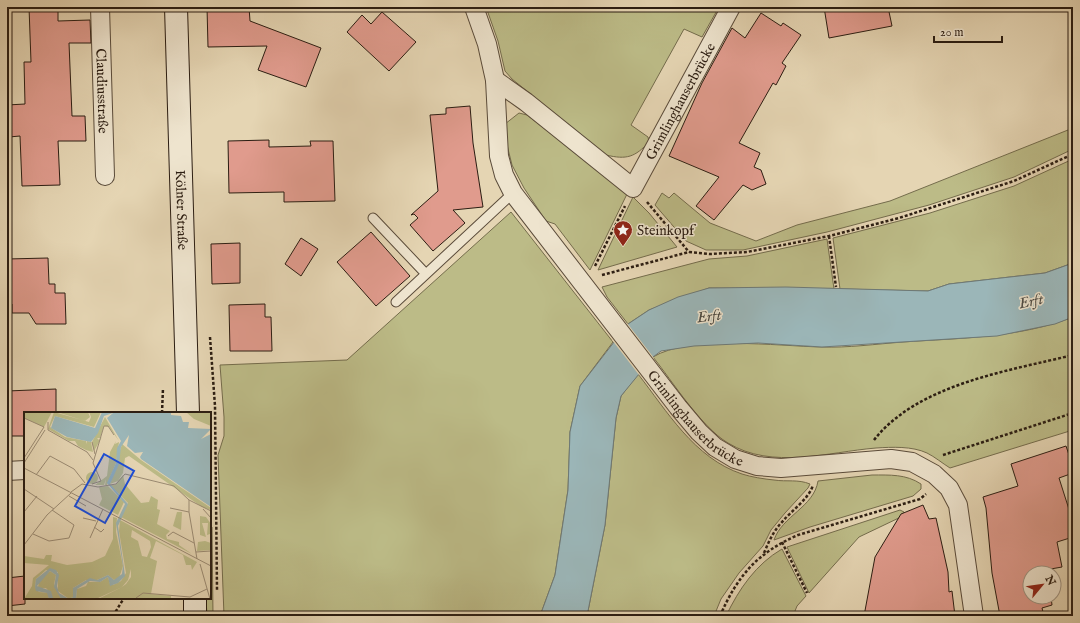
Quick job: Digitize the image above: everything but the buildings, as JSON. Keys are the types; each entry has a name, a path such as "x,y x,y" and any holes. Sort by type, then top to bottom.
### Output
{"main road":[{"name":"Kölner Straße","path":"176,7 188,412"},
{"path":"195,599 195,616"}],"street":[{"name":"Claudiusstraße","path":"100,7 105,176"},
{"name":"Grimlinghauserbrücke","path":"474,7 487,44 495,80 499,156 504,176 514,193 598,304 699,432 715,447 735,459 757,466 781,468 897,459 912,462 924,467 948,488"},
{"name":"Grimlinghauserbrücke","path":"633,188 731,7"},
{"path":"495,80 526,102 633,188"},
{"path":"7,471 24,470"},
{"path":"948,488 961,517 974,616"}],"lane":[{"path":"396,302 514,193"},
{"path":"373,218 426,274"}],"path":[{"path":"597,277 689,252 710,254 747,252 829,236 899,218 1014,181 1073,154"},
{"path":"595,268 633,188"},
{"path":"654,210 689,252"},
{"path":"829,236 836,287"},
{"path":"863,461 870,445 883,428 902,413 931,397 983,376 1073,355"},
{"path":"215,406 217,593"},
{"path":"161,407 162,412"},
{"path":"924,467 946,453 1073,413"},
{"path":"720,616 729,596 744,574 763,553 771,536 782,521 812,490 814,483 814,465"},
{"path":"763,553 782,542 798,536 920,499 948,488"},
{"path":"782,542 807,593"},
{"path":"113,616 123,599"}],"shaded area":[{"path":"486,7 719,7 702,37 684,29 631,125 648,137 649,142 635,154 620,157 606,155 512,79 505,71 498,41"},
{"path":"519,113 527,115 628,192 590,270 555,224 546,221 524,188 512,165 507,145 505,124"},
{"path":"1073,128 1073,149 1014,177 929,205 827,232 743,250 706,250 686,241 655,205 662,193 669,198 674,193 710,223 756,241 797,225 890,201"},
{"path":"1073,159 1073,263 1045,273 949,284 928,291 840,289 833,238 930,213 1014,186"},
{"path":"633,197 649,213 677,247 598,270"},
{"path":"511,212 613,342 580,386 570,432 568,490 555,575 540,616 224,616 218,455 224,436 220,365 347,360"},
{"path":"827,239 834,289 709,288 649,310 628,324 607,297 602,287 709,259 747,256"},
{"path":"1073,317 1073,430 950,468 933,456 915,449 889,447 782,458 763,456 745,451 728,443 708,426 688,403 653,357 669,350 688,346 710,344 734,343 841,347 989,336 1032,329"},
{"path":"638,374 683,432 710,457 725,467 742,474 758,478 810,484 771,530 763,546 739,573 721,599 714,616 587,616 605,525 616,418 621,396"},
{"path":"872,475 910,478 921,484 921,489 913,496 810,527 774,540 784,524 811,498 818,481"},
{"path":"900,510 904,512 903,516 859,537 809,593 787,547"},
{"path":"212,527 213,616 207,616 206,599 211,599"},
{"path":"782,549 806,596 797,606 793,616 726,616 749,578 764,562"}],"water":[{"name":"Erft","path":"1073,263 1073,317 1055,324 997,336 822,347 758,343 694,346 661,351 653,357 621,396 616,418 605,525 587,616 540,616 555,575 568,490 570,432 580,386 628,324 649,310 678,297 709,288 786,287 928,291 949,284 1045,273"}],"pier":[{"path":"627,323 654,358 639,375 612,340"}],"place":[{"name":"Steinkopf","path":"623,247"}]}
